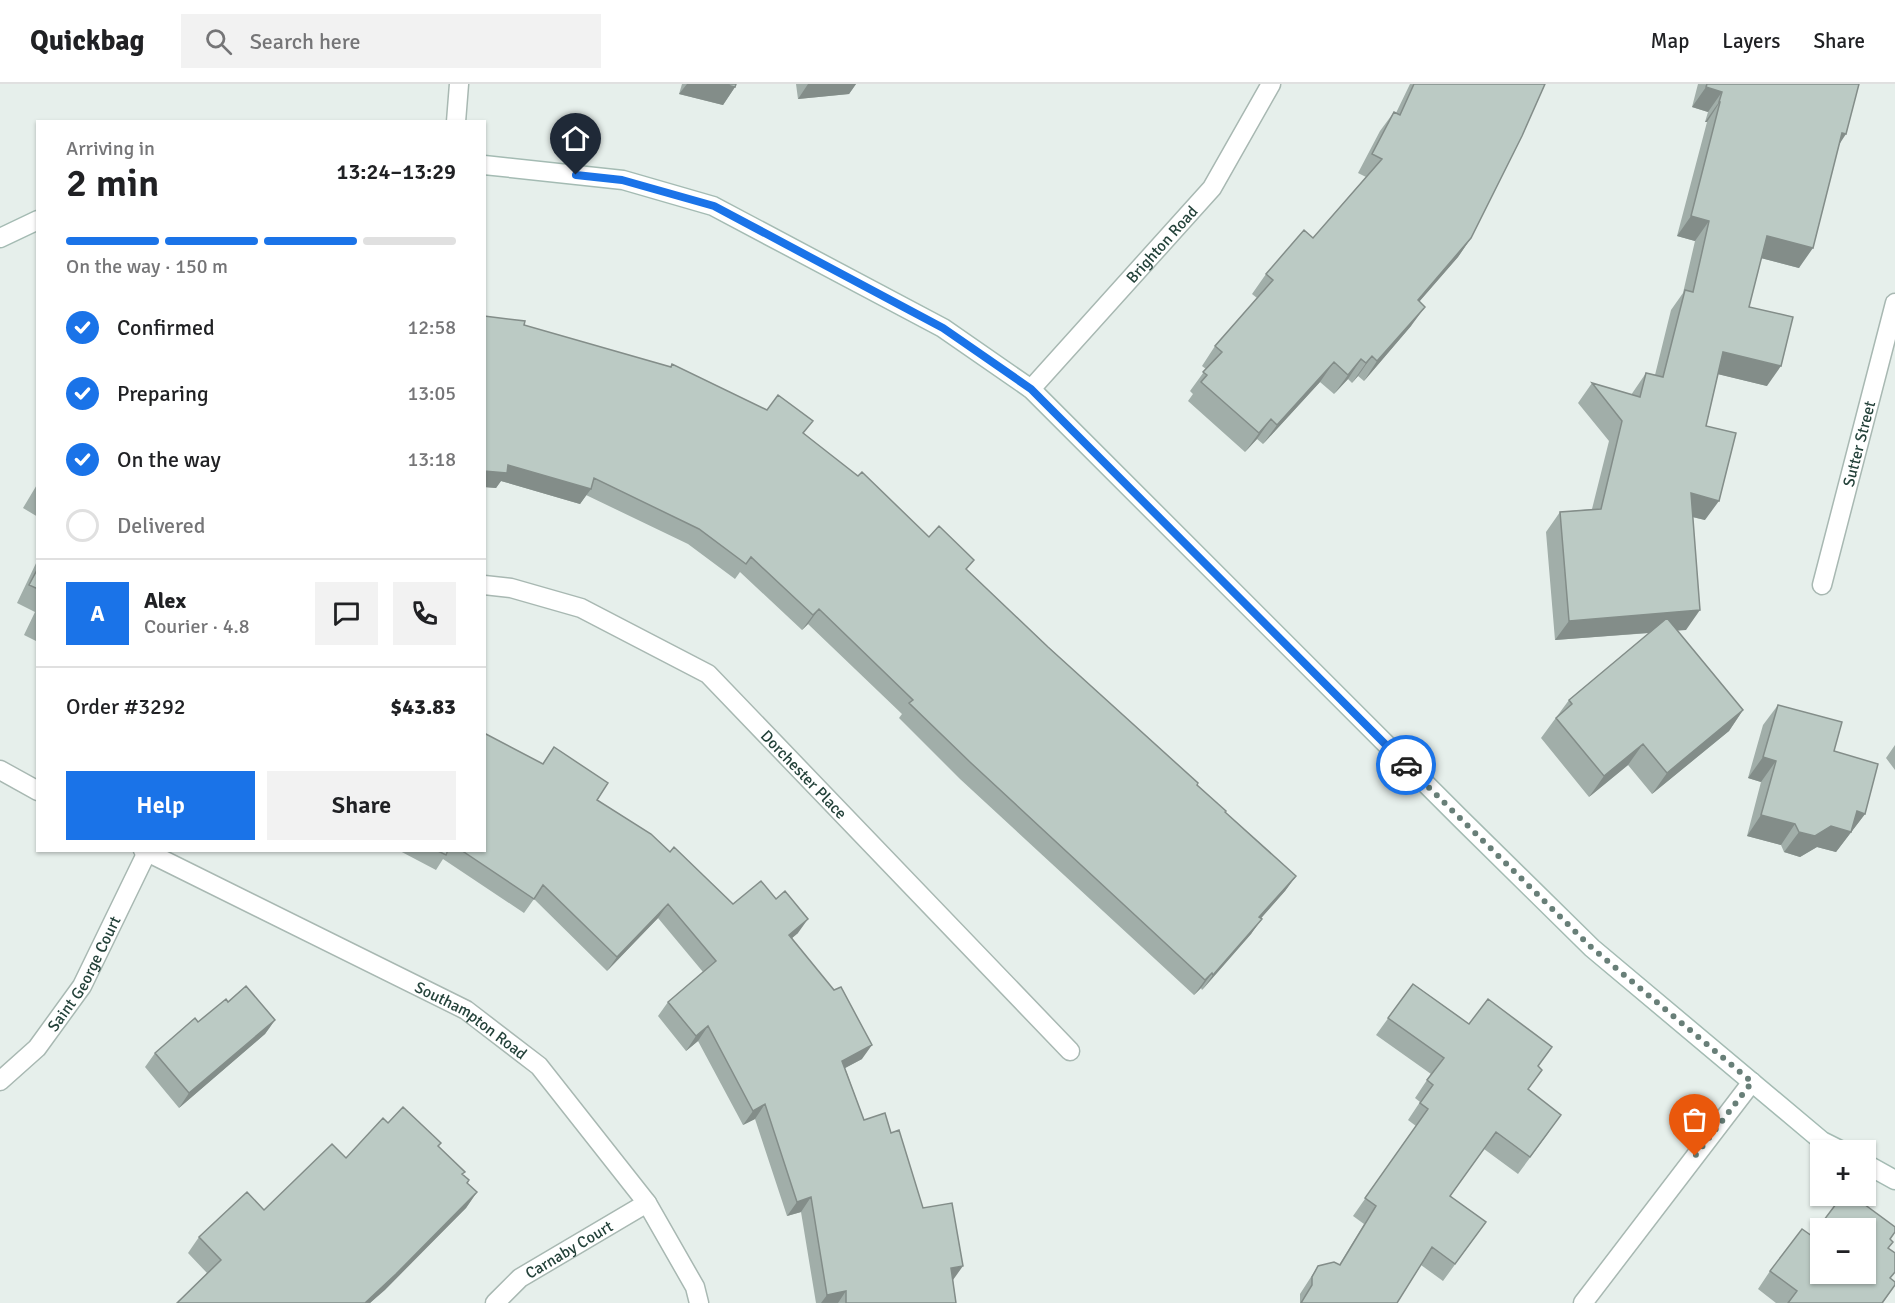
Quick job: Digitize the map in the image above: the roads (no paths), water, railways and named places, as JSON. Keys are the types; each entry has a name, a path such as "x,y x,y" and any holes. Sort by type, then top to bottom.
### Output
{"street":[{"path":"456,120 459,84"},
{"name":"Brighton Road","path":"1031,389 1212,188 1271,84"},
{"path":"486,165 622,180 714,206 943,328 1031,389 1592,948 1821,1140"},
{"path":"0,238 36,221"},
{"name":"Sutter Street","path":"1822,585 1895,303"},
{"name":"Dorchester Place","path":"486,585 511,588 581,608 708,674 1070,1051"},
{"path":"0,770 36,790"},
{"name":"Saint George Court","path":"0,1081 37,1048 82,986 146,852"},
{"name":"Southampton Road","path":"148,852 466,1010 539,1066 647,1203 695,1287 699,1303"},
{"path":"1583,1303 1752,1082"},
{"path":"1876,1170 1895,1180"},
{"name":"Carnaby Court","path":"495,1303 520,1278 647,1203"}]}
